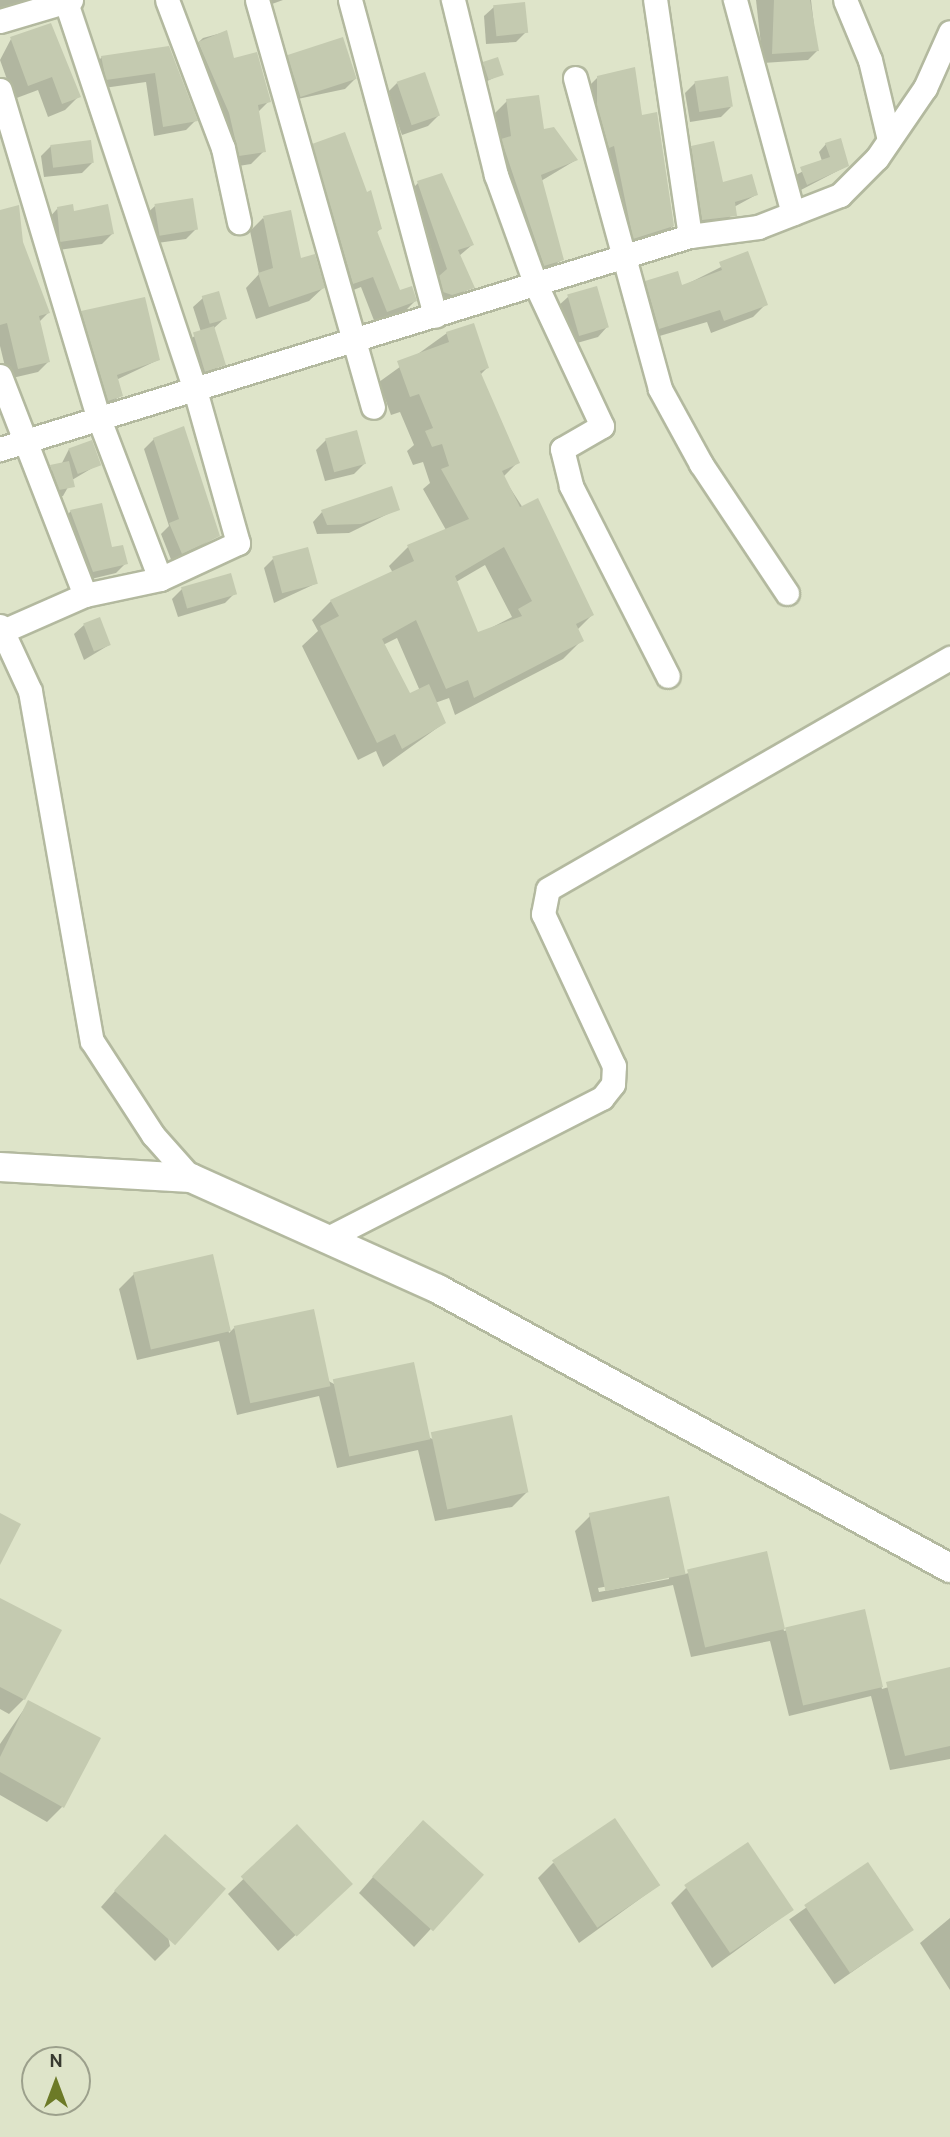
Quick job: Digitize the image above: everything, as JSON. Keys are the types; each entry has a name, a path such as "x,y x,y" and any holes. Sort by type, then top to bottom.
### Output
{"street":[{"path":"167,0 223,148 239,222"},
{"path":"257,0 373,407"},
{"path":"350,0 435,316"},
{"path":"453,0 496,174 535,283 603,426 562,449 571,486 668,676"},
{"path":"655,0 690,236"},
{"path":"735,0 793,213"},
{"path":"845,0 870,60 889,140"},
{"path":"0,21 67,1 195,390 238,543 160,579 85,595 1,628 30,691 92,1041 153,1135 191,1178"},
{"path":"10,446 354,342 690,236 758,227 840,195 889,140 925,88 950,32"},
{"path":"576,78 620,257 660,389 701,464 787,593"},
{"path":"0,90 99,419 160,579"},
{"path":"0,376 10,446 85,595"},
{"path":"328,1238 603,1098 613,1084 614,1066 542,914 548,889 950,658"},
{"path":"0,1167 191,1178 438,1289 950,1568"}],"building":[{"path":"774,0 810,0 819,51 772,54"},
{"path":"525,2 528,33 496,36 493,5"},
{"path":"51,23 81,97 62,104 52,77 28,86 10,37"},
{"path":"227,30 234,58 257,52 271,102 258,105 266,152 239,156 229,113 198,42"},
{"path":"343,37 357,79 300,97 287,55"},
{"path":"169,46 198,121 163,127 155,73 106,80 101,56"},
{"path":"498,57 504,75 489,80 483,62"},
{"path":"635,67 642,115 657,112 674,226 633,239 614,146 609,148 597,106 597,76"},
{"path":"425,72 440,115 412,125 397,82"},
{"path":"728,76 733,107 699,112 694,81"},
{"path":"539,95 544,129 554,127 578,160 541,175 564,260 544,266 501,139 511,136 506,99"},
{"path":"345,132 367,192 371,190 382,229 377,231 400,290 412,286 417,301 387,312 373,277 353,284 312,144"},
{"path":"841,138 849,166 807,185 800,167 830,157 825,143"},
{"path":"91,140 94,163 53,168 50,145"},
{"path":"714,141 723,182 752,174 758,195 735,202 737,216 702,220 691,146"},
{"path":"442,173 474,245 458,250 475,288 452,295 443,292 439,276 447,269 417,181"},
{"path":"193,198 198,230 159,236 154,204"},
{"path":"73,204 74,211 108,204 114,234 60,242 57,207"},
{"path":"19,205 23,242 50,313 39,316 50,362 18,369 7,323 0,325 0,210"},
{"path":"291,210 301,258 315,254 325,288 269,307 258,273 273,268 263,216"},
{"path":"748,251 768,305 724,321 720,310 659,329 645,281 678,271 682,285 722,270 719,262"},
{"path":"597,286 609,327 579,336 567,295"},
{"path":"219,291 227,319 210,324 202,296"},
{"path":"145,297 160,360 117,375 123,396 108,401 81,311"},
{"path":"474,323 489,368 480,371 520,463 502,471 520,507 538,498 594,615 576,624 584,641 474,698 468,680 446,689 416,620 382,639 410,693 429,684 446,723 402,749 395,734 377,743 320,626 339,616 330,600 414,561 407,545 469,519 441,469 449,466 442,444 432,447 425,431 433,428 419,394 410,397 397,361 449,342 446,332","holes":["504,547 532,601 518,609 522,616 478,632 455,576"]},
{"path":"214,326 226,365 205,372 193,332"},
{"path":"184,426 220,536 182,554 169,523 179,519 153,438"},
{"path":"357,430 366,464 334,472 325,439"},
{"path":"92,440 101,465 78,474 69,449"},
{"path":"69,461 75,487 59,490 50,465"},
{"path":"392,486 400,510 361,524 327,525 321,510"},
{"path":"102,503 112,547 123,545 128,564 93,572 70,510"},
{"path":"308,547 318,584 282,593 272,557"},
{"path":"231,573 237,594 187,608 181,587"},
{"path":"100,617 111,645 94,651 83,623"},
{"path":"213,1254 231,1331 151,1349 133,1272"},
{"path":"314,1309 330,1386 250,1403 234,1326"},
{"path":"414,1362 430,1439 349,1457 333,1379"},
{"path":"512,1415 528,1492 447,1510 431,1432"},
{"path":"669,1496 686,1574 605,1591 589,1513"},
{"path":"0,1513 21,1524 0,1565"},
{"path":"767,1551 785,1629 705,1647 687,1569"},
{"path":"0,1598 62,1630 25,1700 0,1687"},
{"path":"865,1609 883,1687 803,1705 785,1627"},
{"path":"950,1667 950,1746 905,1756 886,1682"},
{"path":"28,1700 101,1738 64,1808 0,1772 0,1757"},
{"path":"615,1818 660,1885 597,1928 552,1860"},
{"path":"423,1820 484,1875 433,1931 372,1876"},
{"path":"297,1824 353,1884 297,1936 241,1877"},
{"path":"165,1834 226,1889 175,1945 114,1890"},
{"path":"748,1842 794,1910 730,1953 684,1885"},
{"path":"868,1862 914,1930 850,1973 804,1905"}]}
